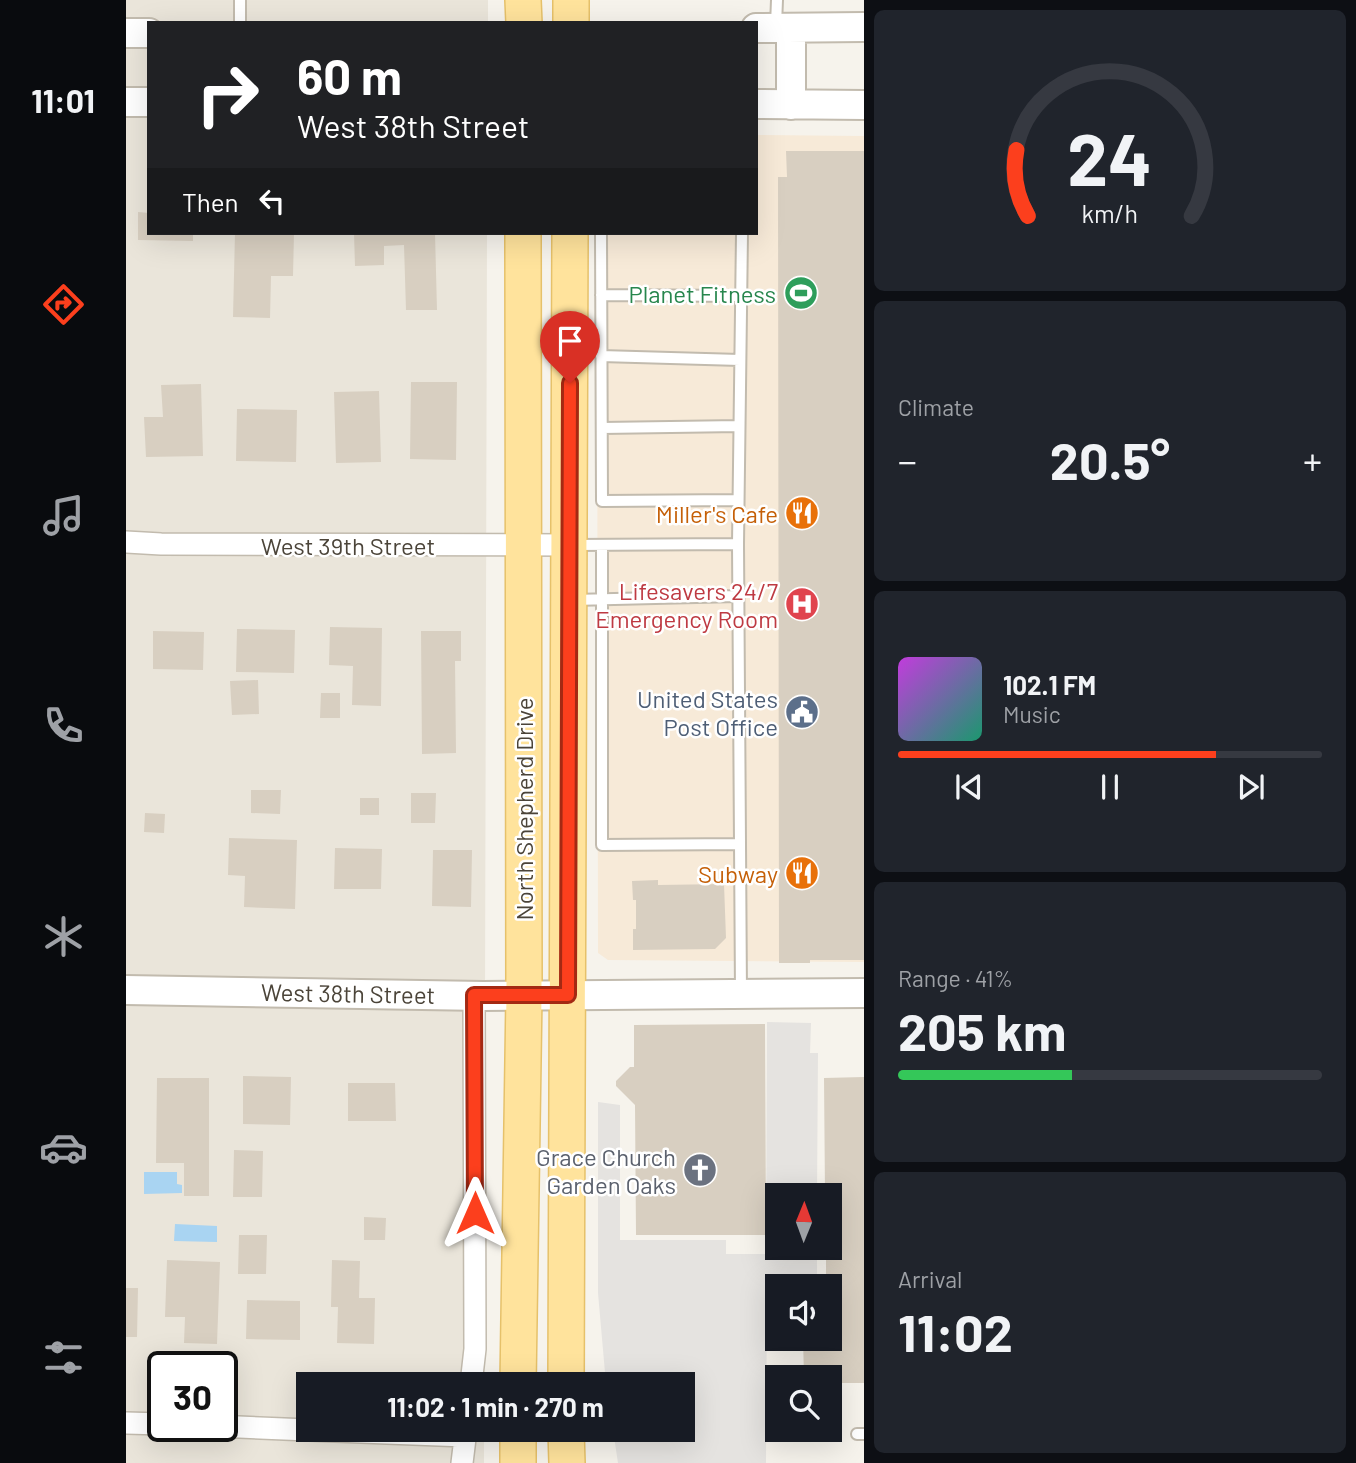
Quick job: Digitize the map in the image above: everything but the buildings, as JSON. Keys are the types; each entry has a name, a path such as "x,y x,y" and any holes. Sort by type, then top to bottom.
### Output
{"main road":[{"path":"523,0 524,21"},
{"path":"570,0 571,21"},
{"name":"North Shepherd Drive","path":"519,1372 524,995 523,235"},
{"name":"North Shepherd Drive","path":"566,1372 568,995 586,845 587,600 570,235"},
{"path":"518,1442 518,1463"},
{"path":"566,1442 566,1463"}],"street":[{"path":"791,105 774,28 864,27"},
{"path":"126,33 147,33"},
{"path":"126,102 147,102"},
{"path":"758,104 864,105"},
{"name":"West 39th Street","path":"126,542 586,545"},
{"name":"West 38th Street","path":"126,990 474,995 864,993"},
{"path":"472,1372 475,1349 474,995"},
{"path":"126,1423 147,1424"},
{"path":"238,1427 296,1429"},
{"path":"462,1463 465,1442"}],"lane":[{"path":"240,0 240,21"},
{"path":"774,28 777,0"},
{"path":"601,235 602,501 738,499"},
{"path":"741,994 738,499 742,235"},
{"path":"601,295 741,296"},
{"path":"601,356 740,359"},
{"path":"602,428 739,426"},
{"path":"586,545 738,544"},
{"path":"587,600 738,596"},
{"path":"586,845 740,844"}],"shaded area":[{"path":"126,0 488,0 488,21 147,21 147,235 487,235 484,1372 296,1372 296,1442 484,1442 484,1463 126,1463"},
{"path":"758,135 864,136 864,962 608,960 598,953 597,235 758,235"},
{"path":"767,1022 811,1023 810,1053 818,1053 817,1183 766,1183"},
{"path":"598,1102 620,1105 620,1240 726,1240 726,1254 765,1254 765,1260 817,1260 817,1274 765,1274 766,1463 618,1463 615,1442 695,1442 695,1372 605,1372 598,1293"}],"water":[{"path":"144,1172 177,1172 177,1184 182,1185 182,1193 144,1194"},
{"path":"175,1224 217,1226 217,1242 174,1241"}],"place":[{"name":"Planet Fitness","path":"801,293"},
{"name":"Miller's Cafe","path":"802,513"},
{"name":"Lifesavers 24/7 Emergency Room","path":"802,604"},
{"name":"United States Post Office","path":"802,712"},
{"name":"Subway","path":"802,873"},
{"name":"Grace Church Garden Oaks","path":"700,1170"}],"route":[{"path":"475,1213 474,995 568,995 570,383"}]}
